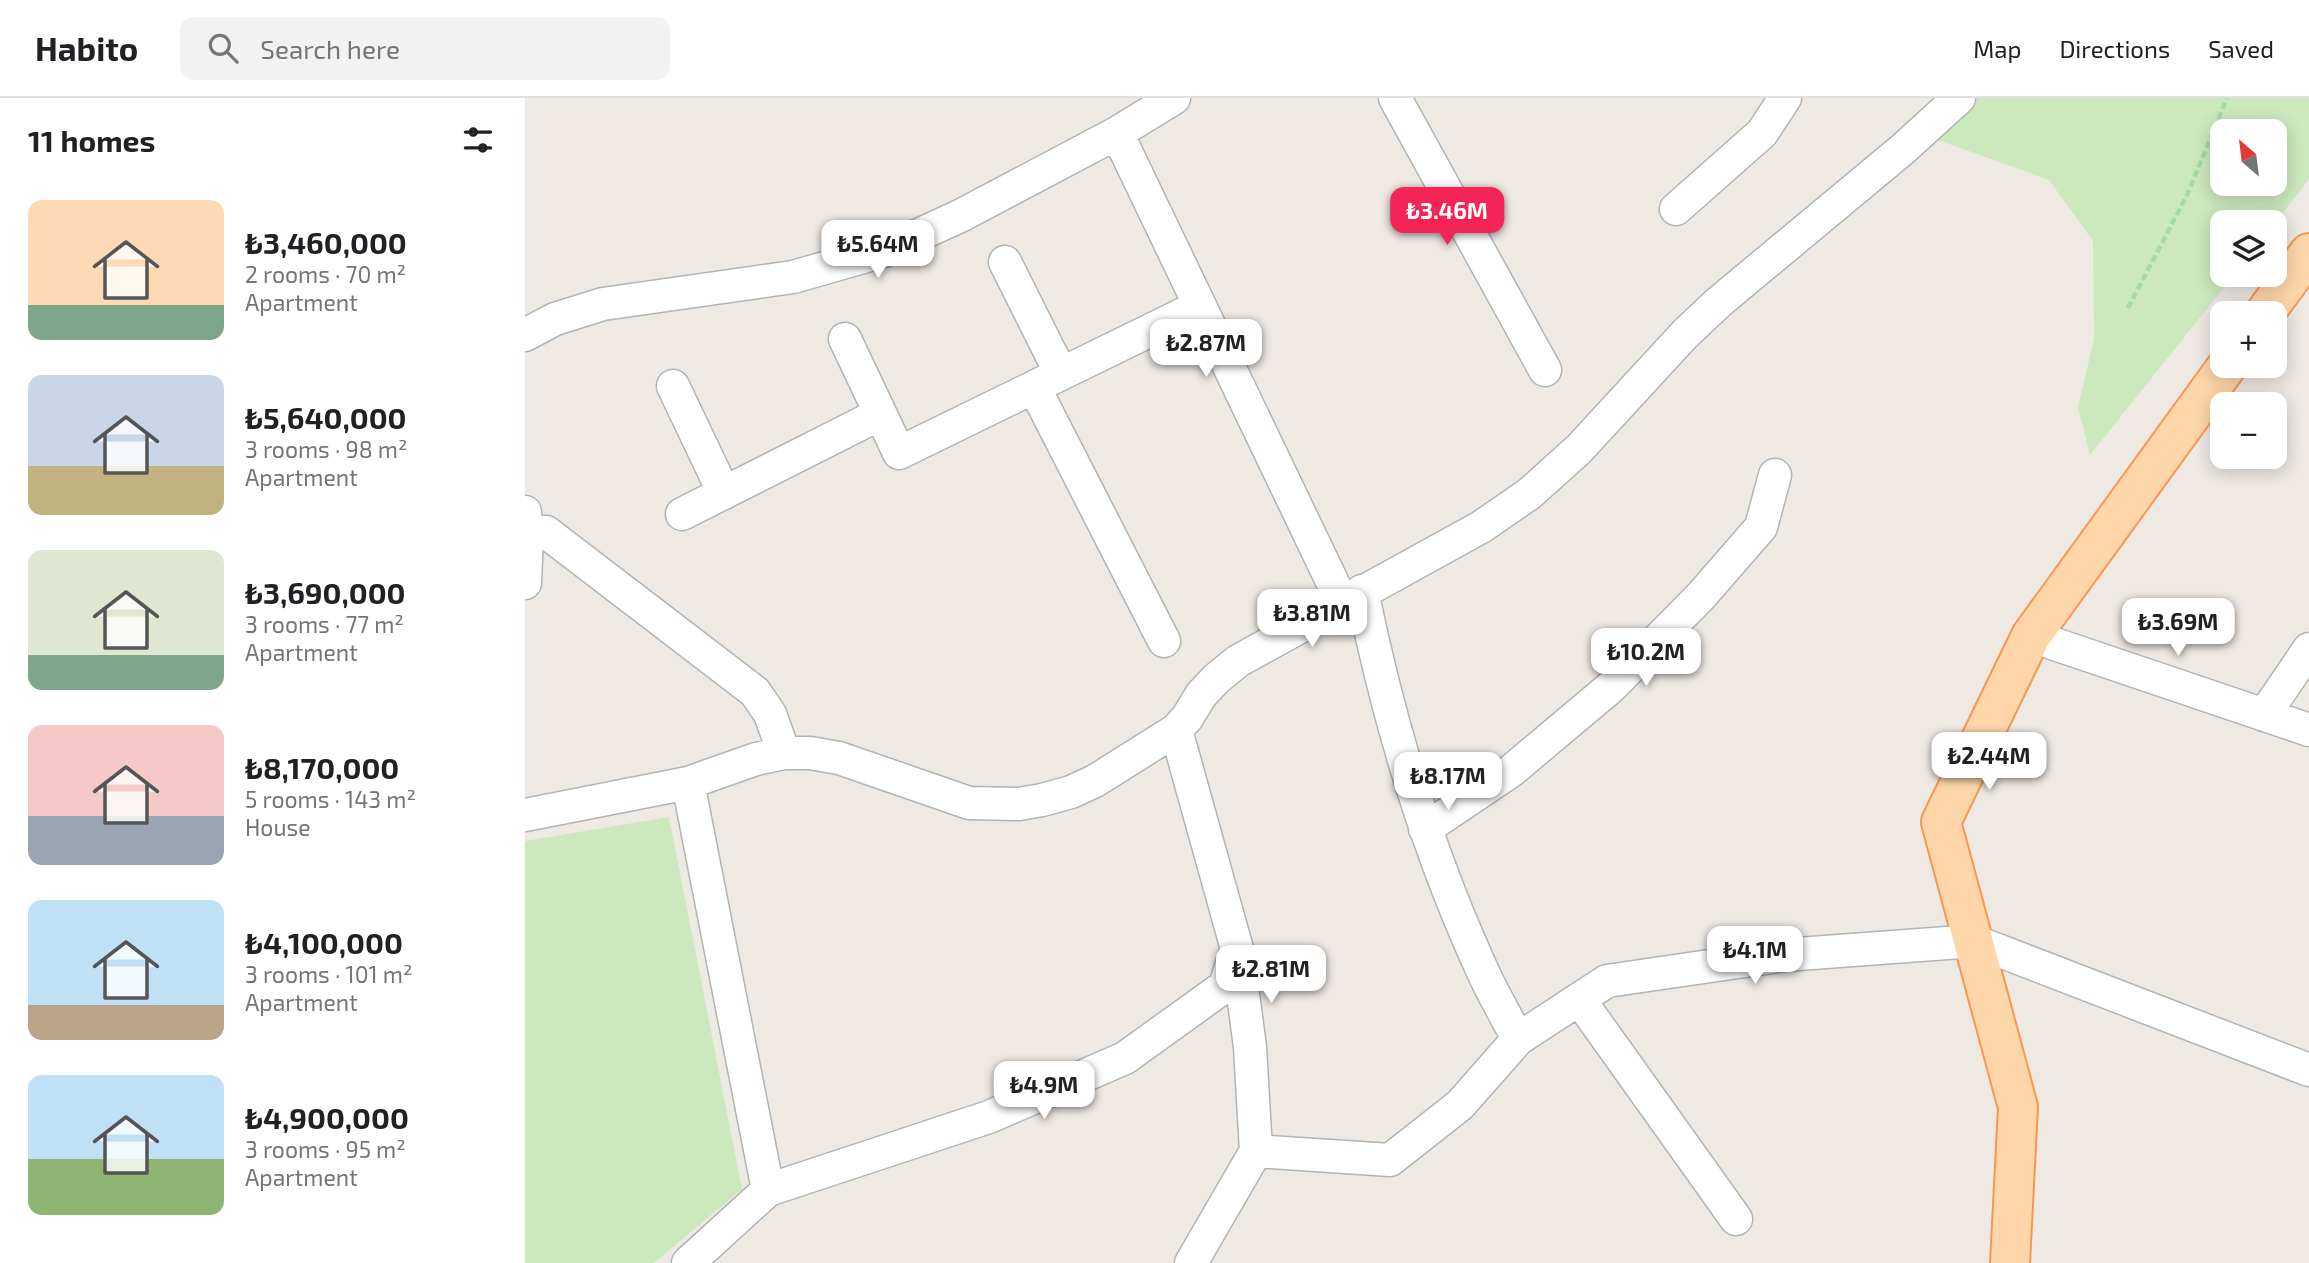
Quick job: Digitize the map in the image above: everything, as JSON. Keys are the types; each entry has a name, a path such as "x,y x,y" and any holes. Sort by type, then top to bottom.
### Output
{"main road":[{"path":"2274,301 2309,253"},
{"path":"2010,1263 2018,1107 1941,822 2031,636 2218,378"}],"street":[{"path":"525,335 555,319 603,304 793,277 884,251 962,215 1117,133 1174,98"},
{"path":"1395,98 1545,370"},
{"path":"1676,209 1762,132 1785,98"},
{"path":"525,815 688,783 756,759 784,753 810,753 839,758 969,803 1019,804 1071,792 1095,781 1176,730 1201,695 1238,662 1481,527 1538,486 1579,449 1685,334 1719,302 1903,149 1959,98"},
{"path":"1117,133 1200,306 1352,597 1425,829 1479,964 1518,1039"},
{"path":"1005,262 1047,380 1164,642"},
{"path":"845,339 899,453 1200,306"},
{"path":"673,386 724,493"},
{"path":"682,514 880,414"},
{"path":"1425,829 1511,771 1620,678 1701,596 1761,527 1775,475"},
{"path":"525,583 526,522 547,532 755,692 770,714 784,753"},
{"path":"2031,636 2309,730"},
{"path":"2264,715 2309,649"},
{"path":"1176,730 1237,949 1250,1047 1256,1151 1191,1263"},
{"path":"688,783 768,1190"},
{"path":"1256,1151 1390,1160 1460,1105 1518,1039 1607,981 1785,955 1974,942 2309,1070"},
{"path":"688,1263 768,1190 989,1117 1125,1058 1225,986 1237,949"},
{"path":"1579,999 1736,1219"}],"path":[{"path":"2128,308 2187,195 2227,98"}],"green space":[{"path":"1973,98 2309,98 2309,179 2285,210 2210,210 2210,287 2224,287 2213,301 2210,301 2210,305 2090,455 2078,407 2094,339 2093,241 2049,180 1935,139"},
{"path":"669,817 742,1189 654,1263 525,1263 525,841"}]}
